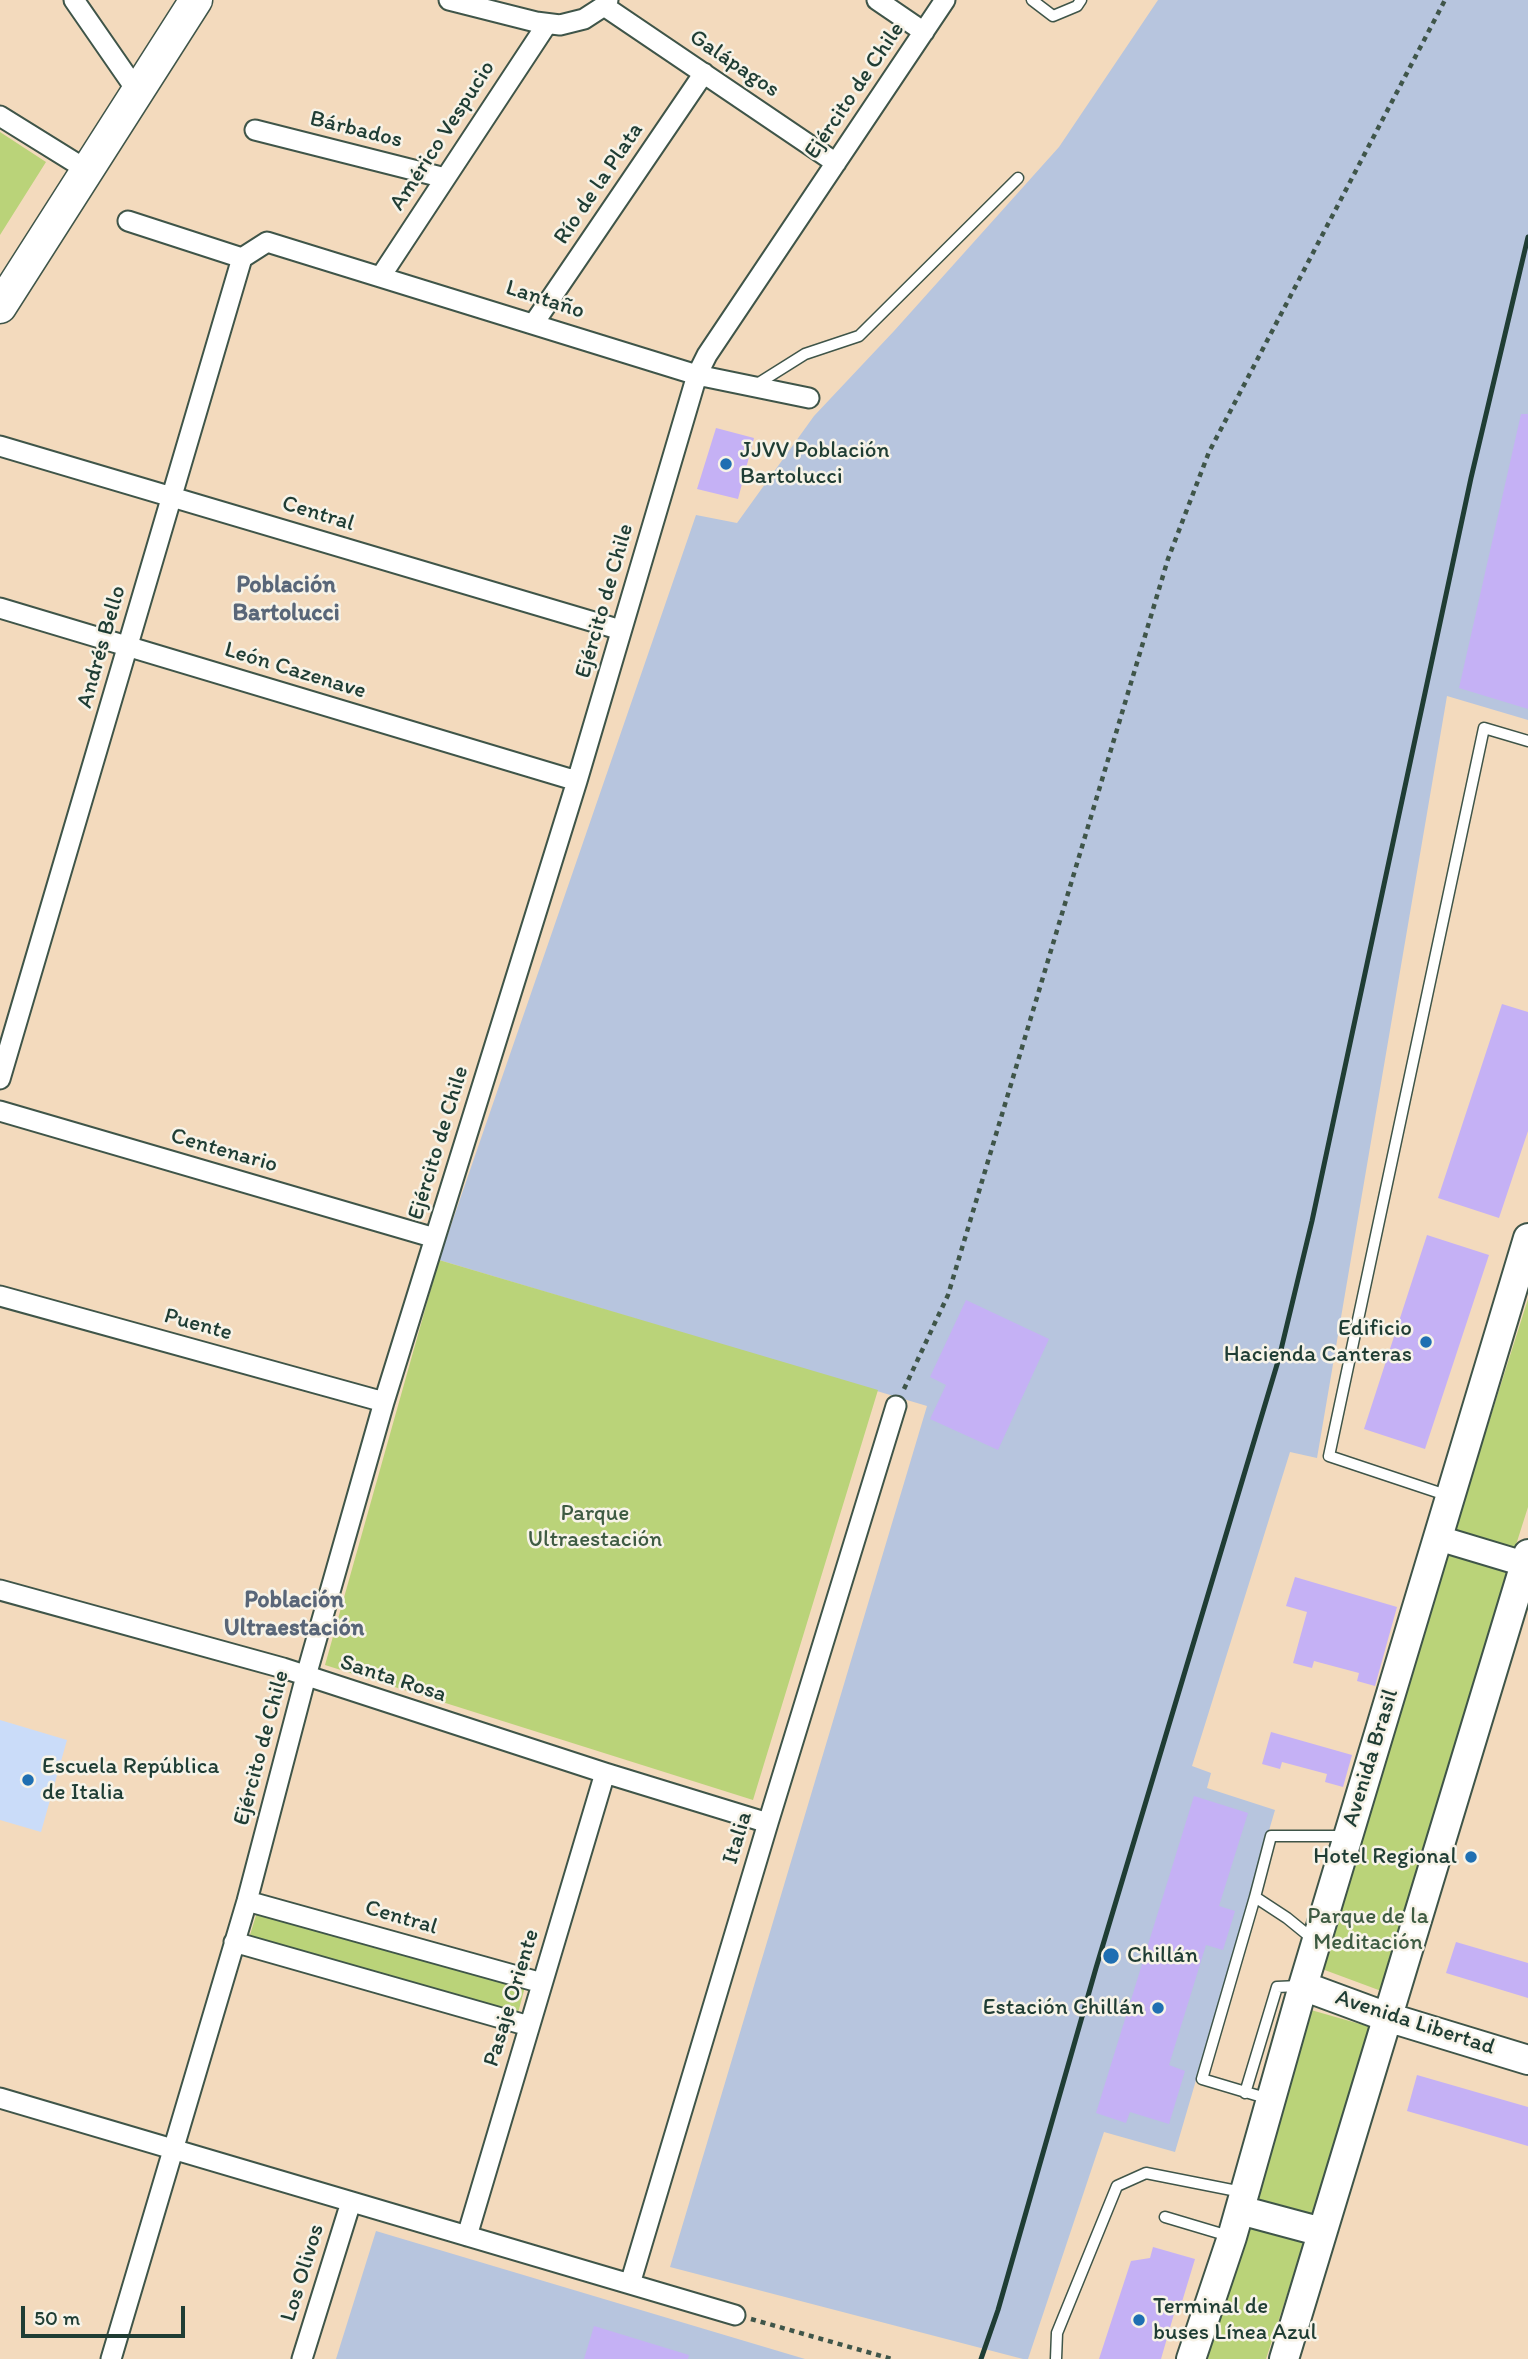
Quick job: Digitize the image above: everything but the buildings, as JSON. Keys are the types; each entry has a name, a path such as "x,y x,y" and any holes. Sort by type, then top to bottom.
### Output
{"main road":[{"path":"0,307 196,0"},
{"name":"Avenida Brasil","path":"1191,2359 1239,2213 1258,2096 1303,1986 1528,1238"},
{"path":"1284,2359 1527,1561"},
{"name":"Avenida Libertad","path":"1303,1986 1387,2017 1528,2060"},
{"path":"1239,2213 1322,2232"}],"street":[{"path":"74,0 137,91"},
{"path":"449,0 547,24 584,19 606,3"},
{"path":"877,0 924,32"},
{"name":"Ejército de Chile","path":"110,2359 247,1901 306,1676 384,1402 577,781 697,374 707,355 945,0"},
{"name":"Galápagos","path":"606,3 836,163"},
{"name":"Américo Vespucio","path":"381,276 547,24"},
{"name":"Río de la Plata","path":"534,323 704,73"},
{"path":"0,116 87,170"},
{"name":"Bárbados","path":"255,130 445,178"},
{"path":"128,221 242,258"},
{"name":"Lantaño","path":"242,258 267,242 697,374 809,398"},
{"name":"Andrés Bello","path":"0,1079 242,258"},
{"name":"Central","path":"0,446 621,630"},
{"name":"León Cazenave","path":"0,608 577,781"},
{"name":"Centenario","path":"0,1111 435,1238"},
{"name":"Puente","path":"0,1296 384,1402"},
{"name":"Italia","path":"630,2284 896,1406"},
{"path":"1438,1538 1527,1561"},
{"name":"Santa Rosa","path":"0,1590 306,1676 768,1823"},
{"name":"Pasaje Oriente","path":"467,2236 605,1773"},
{"name":"Central","path":"247,1901 542,1983"},
{"path":"234,1942 529,2026"},
{"path":"0,2098 735,2315"},
{"name":"Los Olivos","path":"302,2359 351,2202"}],"lane":[{"path":"1032,0 1053,16 1077,5 1081,0"},
{"path":"753,387 805,354 859,336 1018,178"},
{"path":"1450,1496 1329,1456 1484,729 1528,741"},
{"path":"1258,2096 1202,2079 1271,1836 1348,1836"},
{"path":"1255,1897 1287,1917 1316,1942"},
{"path":"1056,2359 1056,2333 1117,2186 1146,2173 1239,2213"},
{"path":"1165,2217 1239,2213"}],"path":[{"path":"896,1406 948,1295 1168,559 1204,464 1445,0"},
{"path":"735,2315 892,2359"}],"shaded area":[{"path":"1158,0 1528,0 1528,720 1447,696 1317,1458 1290,1452 1192,1766 1211,1773 1207,1788 1275,1810 1175,2152 1104,2132 1028,2359 1023,2359 670,2267 927,1406 439,1260 696,515 737,523 814,416 1059,147"},
{"name":"Escuela República de Italia","path":"0,1720 67,1740 41,1832 0,1820"},
{"path":"376,2231 805,2359 336,2359"}],"green space":[{"path":"0,132 46,162 0,235"},
{"name":"Parque Ultraestación","path":"439,1260 878,1390 753,1800 325,1665"},
{"path":"1528,1299 1528,1507 1515,1548 1454,1532"},
{"name":"Parque de la Meditación","path":"1448,1552 1510,1569 1384,1992 1322,1969"},
{"path":"258,1909 526,1983 518,2013 249,1938"},
{"path":"1311,2010 1374,2028 1266,2359 1204,2359"}],"railway":[{"path":"981,2359 998,2310 1096,1968 1279,1358 1312,1221 1471,478 1528,237"}],"place":[{"name":"JJVV Población Bartolucci","path":"726,464"},
{"name":"Edificio Hacienda Canteras","path":"1426,1342"},
{"name":"Escuela República de Italia","path":"28,1780"},
{"name":"Hotel Regional","path":"1471,1857"},
{"name":"Chillán","path":"1111,1956"},
{"name":"Estación Chillán","path":"1158,2008"},
{"name":"Terminal de buses Línea Azul","path":"1139,2320"}],"district":[{"name":"Población Bartolucci","path":"286,600"},
{"name":"Población Ultraestación","path":"294,1615"}]}
